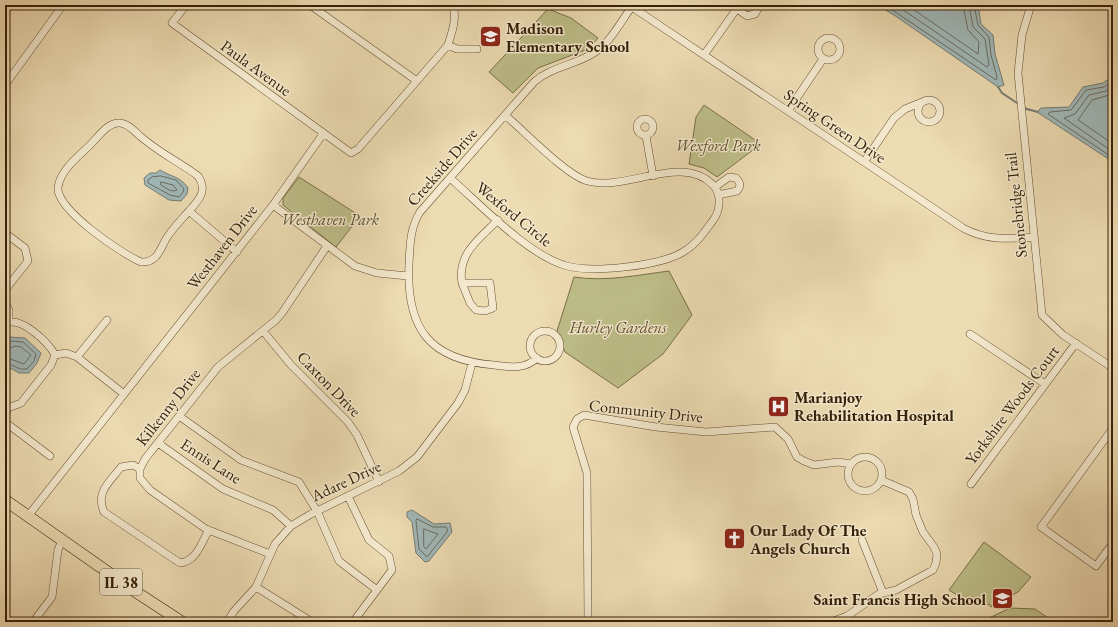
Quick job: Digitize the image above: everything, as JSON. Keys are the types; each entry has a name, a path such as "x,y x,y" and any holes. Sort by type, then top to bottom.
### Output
{"main road":[{"name":"IL 38","path":"5,500 182,622"}],"street":[{"path":"5,85 63,5"},
{"name":"Paula Avenue","path":"186,5 172,24 323,134"},
{"path":"310,5 417,81"},
{"path":"323,134 348,152 356,151 448,45 454,27 455,12 453,5"},
{"path":"704,55 738,6 743,14 751,16 758,11 760,5"},
{"name":"Stonebridge Trail","path":"1032,5 1020,46 1019,91 1042,315 1056,330 1113,368"},
{"name":"Spring Green Drive","path":"633,6 864,162 971,232 993,239 1034,237"},
{"name":"Creekside Drive","path":"537,358 530,349 533,338 542,331 554,334 560,343 558,354 548,361 537,358 523,367 472,363 447,354 430,341 423,333 412,310 408,276 410,239 414,224 420,212 534,82 543,75 598,51 633,6"},
{"path":"448,45 457,49 477,49"},
{"path":"788,111 823,59"},
{"path":"864,162 894,118 905,109 922,102"},
{"path":"505,115 569,171 580,178 594,182 607,183 677,173 692,173 708,181 715,187 729,177 736,178 740,182 737,191 718,195"},
{"path":"121,124 130,127 156,149 198,176 201,181 203,191 198,201 188,211 169,235 156,257 147,262 141,262 104,239 82,222 59,195 58,185 72,163 107,128 112,125 121,124"},
{"name":"Westhaven Drive","path":"28,516 237,252 273,205 323,134"},
{"path":"646,136 653,176"},
{"name":"Wexford Circle","path":"450,178 532,250 553,261 577,268 606,269 669,258 684,252 698,240 716,216 719,202 715,187"},
{"path":"273,205 348,262 362,269 377,273 408,276"},
{"path":"188,211 237,252"},
{"path":"462,283 490,283 493,308 485,311 476,310 470,303 462,283 460,272 467,252 498,220"},
{"path":"5,232 25,248 28,261 5,290"},
{"name":"Kilkenny Drive","path":"270,554 209,530 150,490 140,478 140,469 145,459 218,367 263,331 282,313 327,246"},
{"path":"5,302 10,310 7,323 21,323 50,346 54,355 51,365 21,403 6,415 50,456"},
{"path":"77,357 107,320"},
{"name":"Caxton Drive","path":"263,331 291,365 348,422 357,435 379,482"},
{"path":"970,334 1045,384"},
{"name":"Yorkshire Woods Court","path":"971,484 1076,343"},
{"path":"54,355 66,353 77,357 124,394"},
{"name":"Adare Drive","path":"227,622 234,611 256,587 270,554 278,540 291,526 317,511 379,482 404,468 424,448 460,399 467,382 472,363"},
{"name":"Community Drive","path":"588,622 587,474 573,427 577,419 584,415 656,427 706,432 775,427 788,439 797,457 804,461 814,465 838,462 851,464 860,458 870,458 875,461 881,469 881,480"},
{"path":"179,416 241,460 299,482 317,511 339,561 377,590"},
{"path":"1113,428 1041,527 1096,566 1113,543"},
{"name":"Ennis Lane","path":"158,443 223,490 273,510 291,526"},
{"path":"831,622 846,616 879,594 896,590 933,570 936,563 937,554 923,532 916,515 913,499 909,492 881,480 874,489 868,491 857,490 849,481 848,475 851,464"},
{"path":"140,469 133,465 121,467 101,494 100,503 104,512 180,562 186,562 196,554 209,530"},
{"path":"348,496 369,540 389,556 392,563 392,570 353,622"},
{"path":"33,622 52,597 58,550 62,540"},
{"path":"862,540 883,592"},
{"path":"256,587 312,622"}],"green space":[{"path":"548,9 571,18 598,38 588,49 538,68 513,93 489,72"},
{"name":"Wexford Park","path":"704,105 761,144 717,177 704,168 689,164 696,117"},
{"name":"Westhaven Park","path":"299,177 360,216 336,247 283,205 283,198"},
{"name":"Hurley Gardens","path":"669,271 692,315 663,354 618,388 565,352 557,331 574,277 598,279"},
{"path":"984,542 1031,577 1018,592 991,607 990,605 966,601 949,590"},
{"path":"1010,608 1035,609 1054,622 984,622 987,619"}],"water":[{"path":"877,5 978,5 981,24 993,35 995,54 1004,85 998,87 894,15"},
{"path":"1113,76 1113,162 1037,112 1041,108 1069,107 1083,87 1103,83"},
{"path":"160,170 179,179 188,188 187,194 181,201 169,200 145,185 144,178 150,173 156,173"},
{"path":"9,337 25,338 41,353 37,363 29,373 19,373 5,365 5,342"},
{"path":"412,510 434,524 450,523 452,532 429,561 425,562 416,553 412,522 407,517 407,512"}],"waterway":[{"path":"998,87 1002,93 1020,105"},
{"path":"1023,108 1038,112"}],"place":[{"name":"Madison Elementary School","path":"491,37"},
{"name":"Marianjoy Rehabilitation Hospital","path":"779,406"},
{"name":"Our Lady Of The Angels Church","path":"735,539"},
{"name":"Saint Francis High School","path":"1002,599"}]}
